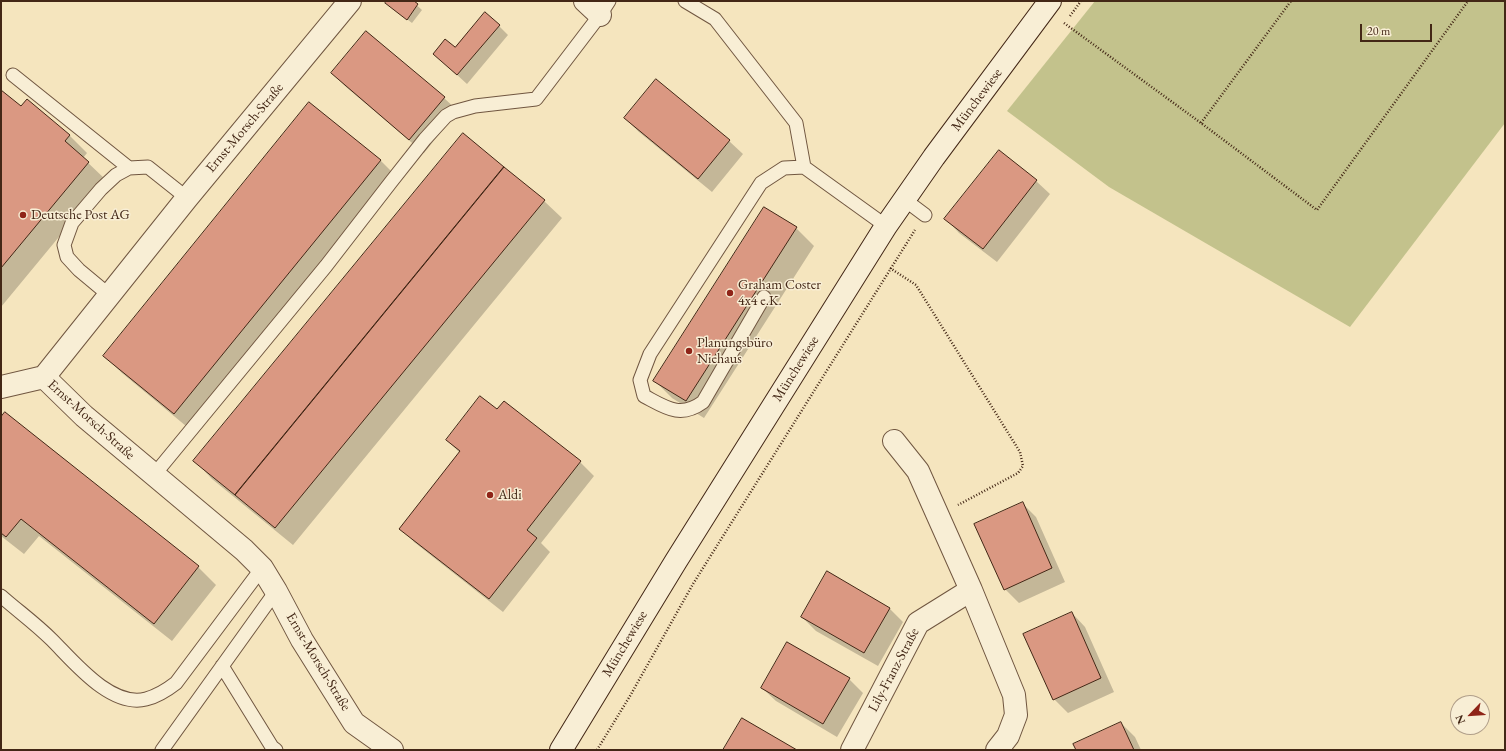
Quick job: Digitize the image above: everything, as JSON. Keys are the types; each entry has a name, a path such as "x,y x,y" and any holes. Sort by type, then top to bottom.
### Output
{"street":[{"name":"Ernst-Morsch-Straße","path":"350,1 187,198 44,377 84,416 244,550 262,568 302,640 354,723 392,750"},
{"name":"Münchewiese","path":"561,750 676,561 886,226 934,157 1050,1"},
{"path":"1,387 44,377"},
{"path":"894,442 918,471 972,590 1014,694 1016,715 1008,736 997,750"},
{"name":"Lily-Franz-Straße","path":"852,750 918,623 972,590"}],"lane":[{"path":"685,1 715,19 796,123 804,167"},
{"path":"154,475 326,266 437,125 446,116 453,112 475,106 536,99 598,6"},
{"path":"13,75 129,168"},
{"path":"109,295 79,270 67,257 64,245 72,223 111,179 129,168 148,167 187,198"},
{"path":"764,297 703,402 694,409 678,412 644,396 640,380 650,354 761,183 784,168 804,167 886,226"},
{"path":"905,200 925,214"},
{"path":"1,596 42,631 95,682 123,697 145,699 157,695 176,683 262,568"},
{"path":"162,750 276,591"},
{"path":"222,666 272,747 276,750"}],"path":[{"path":"1081,1 1064,23 1317,210 1468,1"},
{"path":"1201,123 1291,1"},
{"path":"597,750 630,696 693,584 925,214"},
{"path":"890,268 916,284 1020,452 1022,466 1018,473 938,515"}],"shaded area":[{"path":"1095,1 1505,1 1505,123 1350,327 1109,187 1007,111"}],"building":[{"path":"387,1 414,1 418,4 407,20 385,3"},
{"path":"485,12 500,25 457,75 433,54 445,39 455,47"},
{"path":"366,31 445,97 409,140 331,73"},
{"path":"656,79 730,140 698,179 624,118"},
{"name":"Deutsche Post AG","path":"1,90 21,106 27,99 70,135 65,141 89,162 1,268"},
{"path":"309,102 381,160 174,414 103,356"},
{"path":"463,133 504,167 235,495 193,461"},
{"path":"999,150 1037,180 983,249 944,219"},
{"path":"504,167 545,200 275,528 235,495"},
{"path":"764,207 797,227 686,401 653,381"},
{"name":"Aldi","path":"480,396 497,409 504,401 581,461 527,530 537,538 489,599 399,529 460,451 446,440"},
{"path":"5,412 199,566 154,624 21,519 6,537 1,533 1,417"},
{"path":"1023,502 1052,568 1004,590 974,524"},
{"path":"827,571 890,608 864,653 801,617"},
{"path":"1072,612 1101,678 1053,700 1023,634"},
{"path":"787,642 850,678 823,724 761,688"},
{"path":"742,718 797,750 723,750"},
{"path":"1121,722 1134,750 1076,750 1073,744"}],"place":[{"name":"Deutsche Post AG","path":"23,215"},
{"name":"Graham Coster 4x4 e.K.","path":"730,293"},
{"name":"Planungsbüro Niehaus","path":"689,351"},
{"name":"Aldi","path":"490,495"}]}
